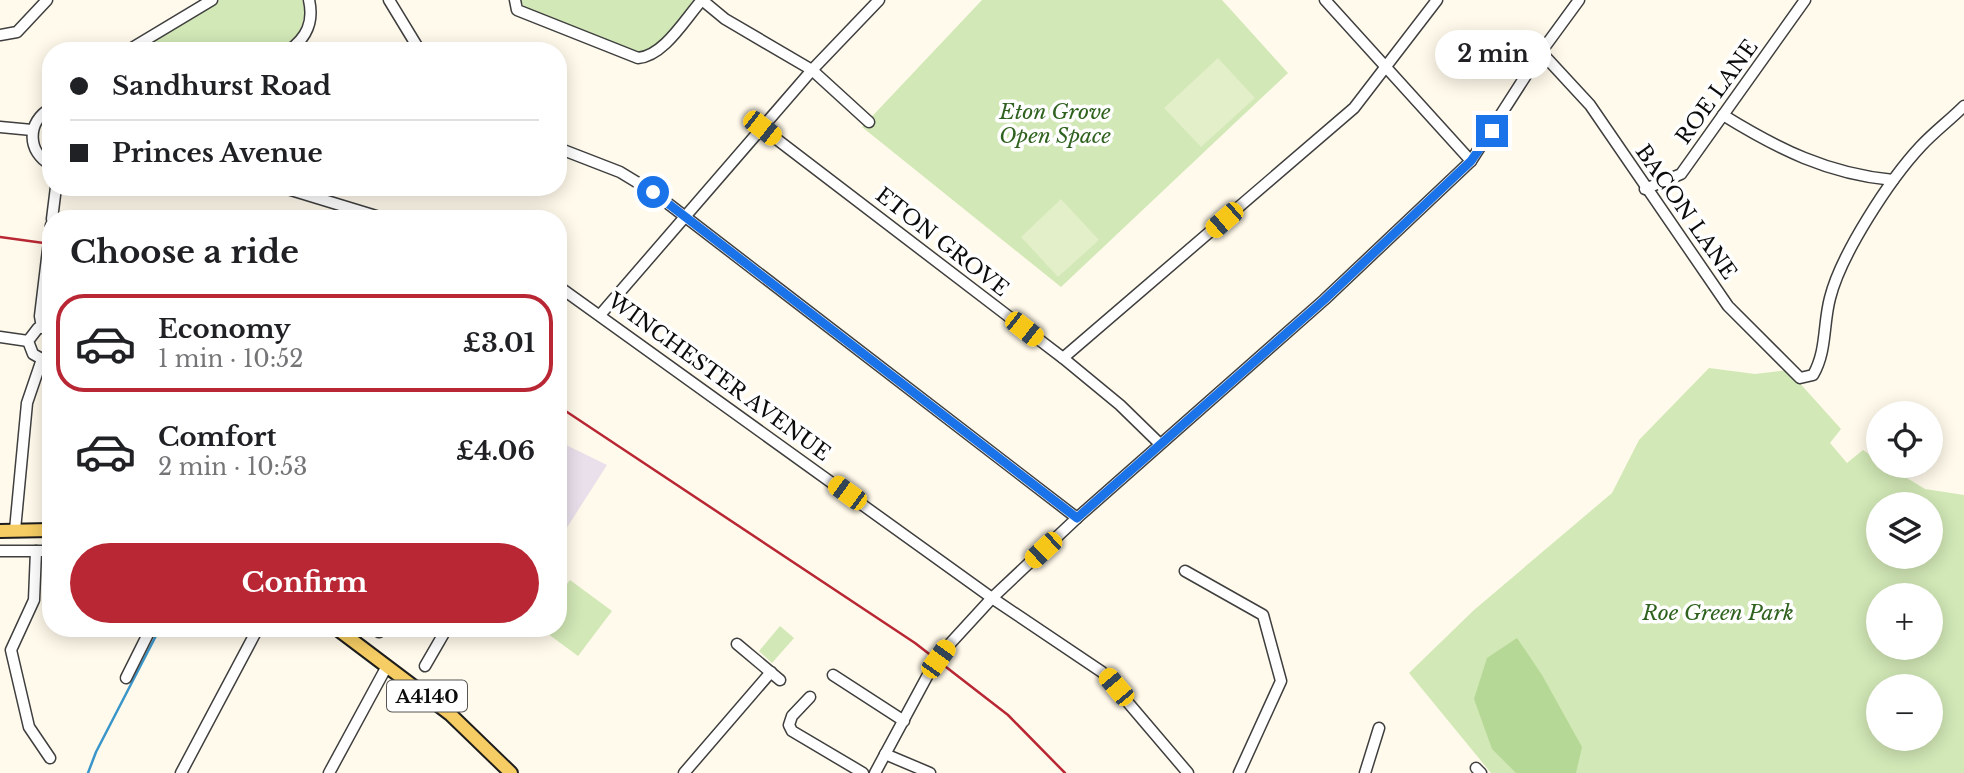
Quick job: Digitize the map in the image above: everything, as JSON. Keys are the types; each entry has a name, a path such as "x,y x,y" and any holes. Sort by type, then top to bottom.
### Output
{"main road":[{"path":"0,531 42,530"},
{"name":"A4140","path":"348,637 450,714 509,773"}],"street":[{"path":"0,35 17,32 47,0"},
{"path":"142,42 212,0"},
{"path":"298,42 306,34 311,12 309,0"},
{"path":"389,0 415,42"},
{"path":"515,0 517,10 638,58 648,57 657,51 702,0 725,19 812,70 869,122"},
{"path":"600,315 812,70 879,0"},
{"path":"1325,0 1471,161"},
{"path":"1063,359 1354,108 1437,0"},
{"path":"875,773 930,671 947,647 992,598 1077,518 1324,300 1471,161 1578,0"},
{"name":"ROE LANE","path":"1645,189 1681,174 1805,0"},
{"name":"BACON LANE","path":"1541,52 1590,105 1645,189 1728,306 1800,377 1813,375 1822,360 1830,297 1847,256 1893,180"},
{"path":"1723,114 1768,143 1823,167 1865,177 1893,180 1921,146 1964,106"},
{"path":"42,114 33,130 35,150 42,157"},
{"path":"0,127 33,130"},
{"name":"ETON GROVE","path":"762,128 1063,359 1120,405 1160,444"},
{"path":"567,152 620,173 684,215 1077,518"},
{"path":"311,196 356,210"},
{"name":"WINCHESTER AVENUE","path":"567,292 992,598 1102,672 1188,773"},
{"path":"42,299 42,320"},
{"path":"42,329 34,330 28,341 33,354 42,357"},
{"path":"0,337 28,341"},
{"path":"15,530 27,403 42,367"},
{"path":"0,551 42,551"},
{"path":"36,551 34,600 10,650 29,727 50,758"},
{"path":"1185,571 1263,615 1281,681 1239,773"},
{"path":"126,678 146,637"},
{"path":"181,773 253,637"},
{"path":"425,666 442,637"},
{"path":"737,644 780,680"},
{"path":"329,773 387,666"},
{"path":"684,773 771,672"},
{"path":"833,675 904,721"},
{"path":"810,697 792,716 789,725 792,731 863,773"},
{"path":"1365,773 1379,728"},
{"path":"885,754 930,773"}],"shaded area":[{"path":"567,445 607,465 567,528"}],"green space":[{"path":"220,0 302,0 304,8 303,22 290,42 151,42"},
{"path":"521,0 693,0 694,5 655,48 640,53 525,9"},
{"name":"Eton Grove Open Space","path":"982,0 1222,0 1288,73 1061,287 862,127"},
{"path":"1218,58 1255,98 1201,147 1164,108"},
{"path":"1061,199 1099,240 1058,277 1021,237"},
{"name":"Roe Green Park","path":"1709,368 1755,374 1788,370 1841,429 1830,443 1847,463 1863,450 1866,452 1866,478 1907,478 1925,489 1964,495 1964,773 1491,773 1409,673 1474,610 1612,493 1639,440"},
{"path":"570,580 612,611 578,656 552,637 567,637 567,584"},
{"path":"780,626 794,638 772,663 759,651"},
{"path":"1517,638 1542,675 1582,747 1576,773 1516,773 1492,749 1474,699 1487,658"}],"waterway":[{"path":"88,773 96,752 155,637"}],"railway":[{"path":"0,237 42,243"},
{"path":"567,412 915,643 1008,715 1065,773"}],"route":[{"path":"653,192 1077,518 1324,300 1471,161 1492,131"}]}
